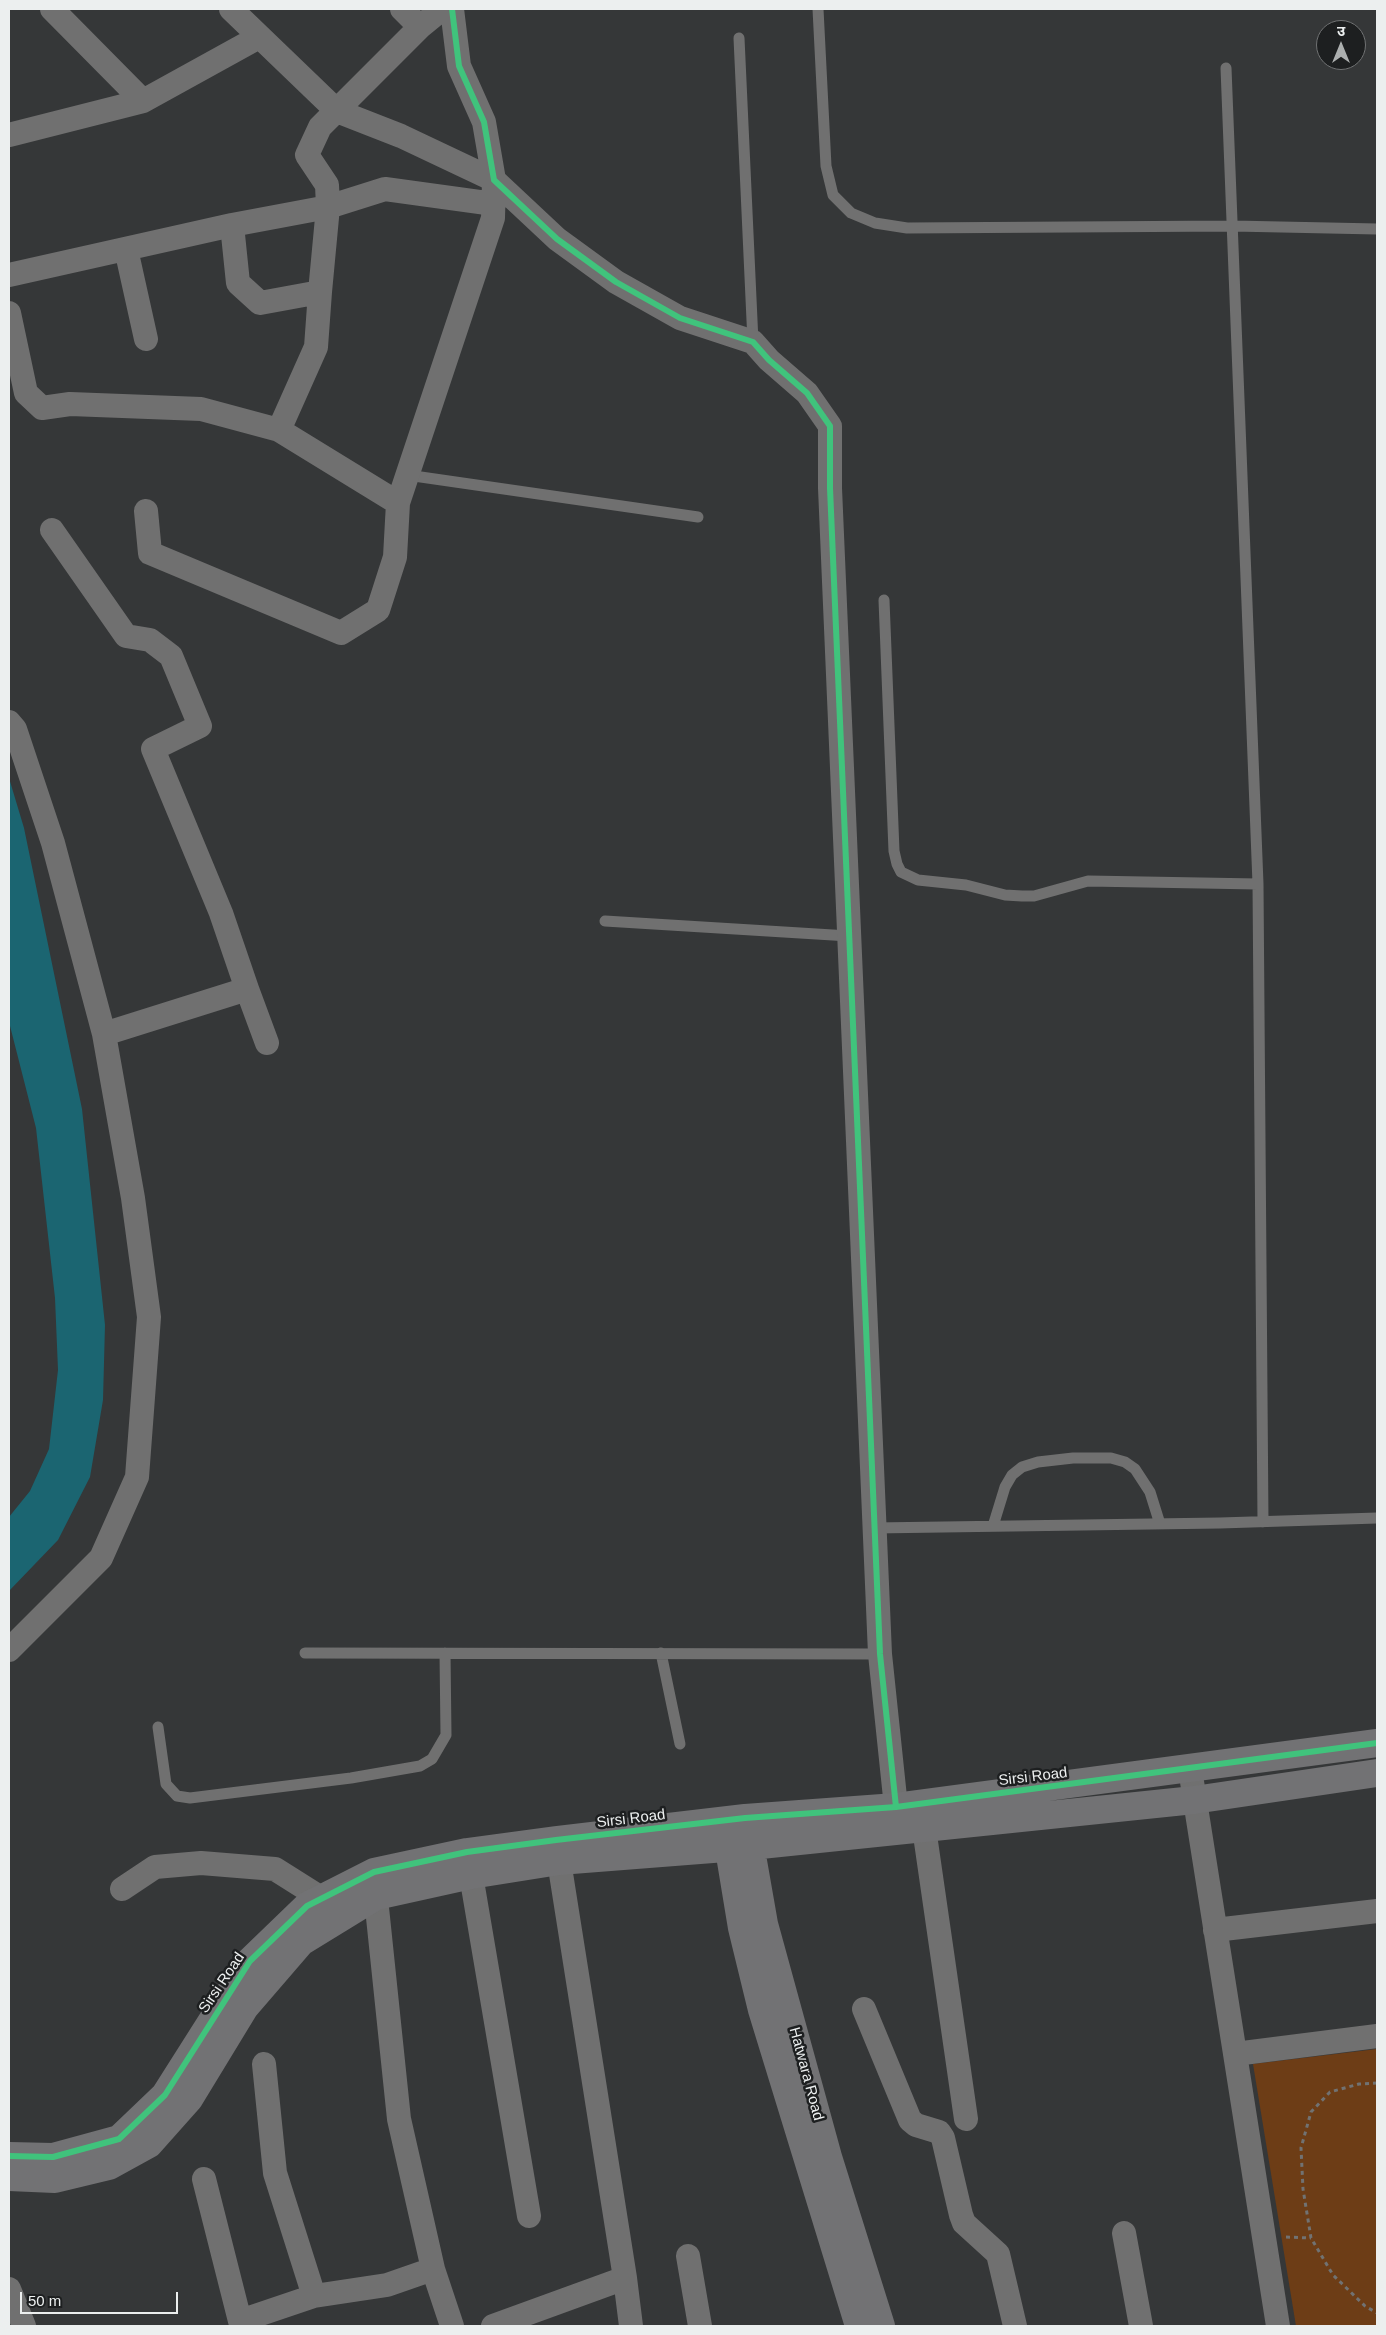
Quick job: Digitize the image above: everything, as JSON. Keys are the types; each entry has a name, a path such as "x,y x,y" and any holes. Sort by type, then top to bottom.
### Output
{"street":[{"path":"52,9 143,101"},
{"path":"231,9 337,111 401,136 494,180 557,239 616,282 680,318 753,342 769,360 807,393 830,426 830,498 880,1654 896,1807"},
{"path":"402,9 420,27"},
{"path":"279,430 316,347 328,207 326,185 308,156 320,127 420,27 442,9"},
{"path":"146,510 150,553 341,633 378,610 395,557 398,503 493,218 494,180 484,122 460,66 452,9"},
{"path":"9,135 143,101 259,36"},
{"path":"9,275 232,225 328,207 385,189 494,204"},
{"path":"232,225 238,283 260,303 320,292"},
{"path":"126,249 146,338"},
{"path":"9,313 26,393 42,408 70,404 202,409 279,430 398,503"},
{"path":"52,530 126,636 150,640 172,656 200,726 153,749 221,913 246,989 267,1044"},
{"path":"9,722 14,729 53,842 104,1034 133,1198 149,1316 137,1477 102,1558 9,1650"},
{"path":"104,1034 246,989"},
{"name":"Sirsi Road","path":"9,2156 53,2158 119,2139 165,2095 250,1961 306,1906 321,1898 375,1884 467,1852 735,1820 896,1807 1377,1743"},
{"path":"1190,1769 1278,2326"},
{"name":"Sirsi Road","path":"9,2177 56,2179 109,2166 149,2144 189,2099 245,2007 301,1942 375,1884 471,1875 559,1861 740,1847 1194,1800 1377,1773"},
{"name":"Hatwara Road","path":"735,1820 740,1847 764,1924 837,2221 881,2326"},
{"path":"924,1828 966,2119"},
{"path":"559,1861 626,2278 631,2326"},
{"path":"122,1889 155,1867 200,1863 275,1869 321,1898"},
{"path":"471,1875 529,2216"},
{"path":"375,1884 399,2119 432,2269 452,2326"},
{"path":"1215,1930 1377,1911"},
{"path":"864,2008 910,2120 916,2125 939,2132 943,2138 964,2223 998,2254 1015,2326"},
{"path":"1235,2054 1377,2036"},
{"path":"264,2064 275,2173 314,2296"},
{"path":"204,2179 239,2324 314,2296 387,2285 432,2269"},
{"path":"837,2221 859,2326"},
{"path":"1124,2233 1141,2326"},
{"path":"688,2256 700,2326"},
{"path":"493,2326 626,2278"},
{"path":"9,2289 24,2326"}],"lane":[{"path":"818,9 826,166 833,195 851,213 875,224 907,228 1233,226 1377,229"},
{"path":"739,38 753,342"},
{"path":"1226,68 1258,884 1263,1522"},
{"path":"407,475 698,517"},
{"path":"884,600 894,851 896,864 901,872 918,880 966,885 1005,895 1022,896 1034,896 1088,881 1258,884"},
{"path":"604,921 849,936"},
{"path":"992,1526 1005,1487 1017,1471 1022,1467 1038,1462 1072,1458 1111,1458 1125,1462 1135,1469 1150,1492 1160,1524"},
{"path":"874,1528 1263,1522 1377,1518"},
{"path":"305,1654 880,1654"},
{"path":"158,1727 166,1784 177,1796 190,1798 351,1778 420,1766 432,1759 446,1735 445,1654"},
{"path":"661,1654 680,1744"}],"path":[{"path":"1377,2083 1359,2084 1330,2092 1311,2112 1301,2148 1303,2189 1311,2238 1333,2275 1365,2306 1377,2313"}],"shaded area":[{"path":"1377,2049 1377,2326 1296,2326 1253,2064"}],"water":[{"path":"9,778 24,828 82,1109 105,1325 103,1400 90,1477 58,1540 9,1591 9,1517 30,1491 49,1449 58,1370 55,1298 36,1128 9,1022"}],"cycle path":[{"path":"452,9 459,66 484,122 494,180 557,239 616,282 680,318 753,342 769,360 807,393 830,426 830,488 880,1654 896,1807"},
{"path":"9,2156 53,2157 119,2139 165,2095 250,1961 307,1906 374,1872 467,1852 556,1840 745,1818 896,1807 1377,1743"}]}
